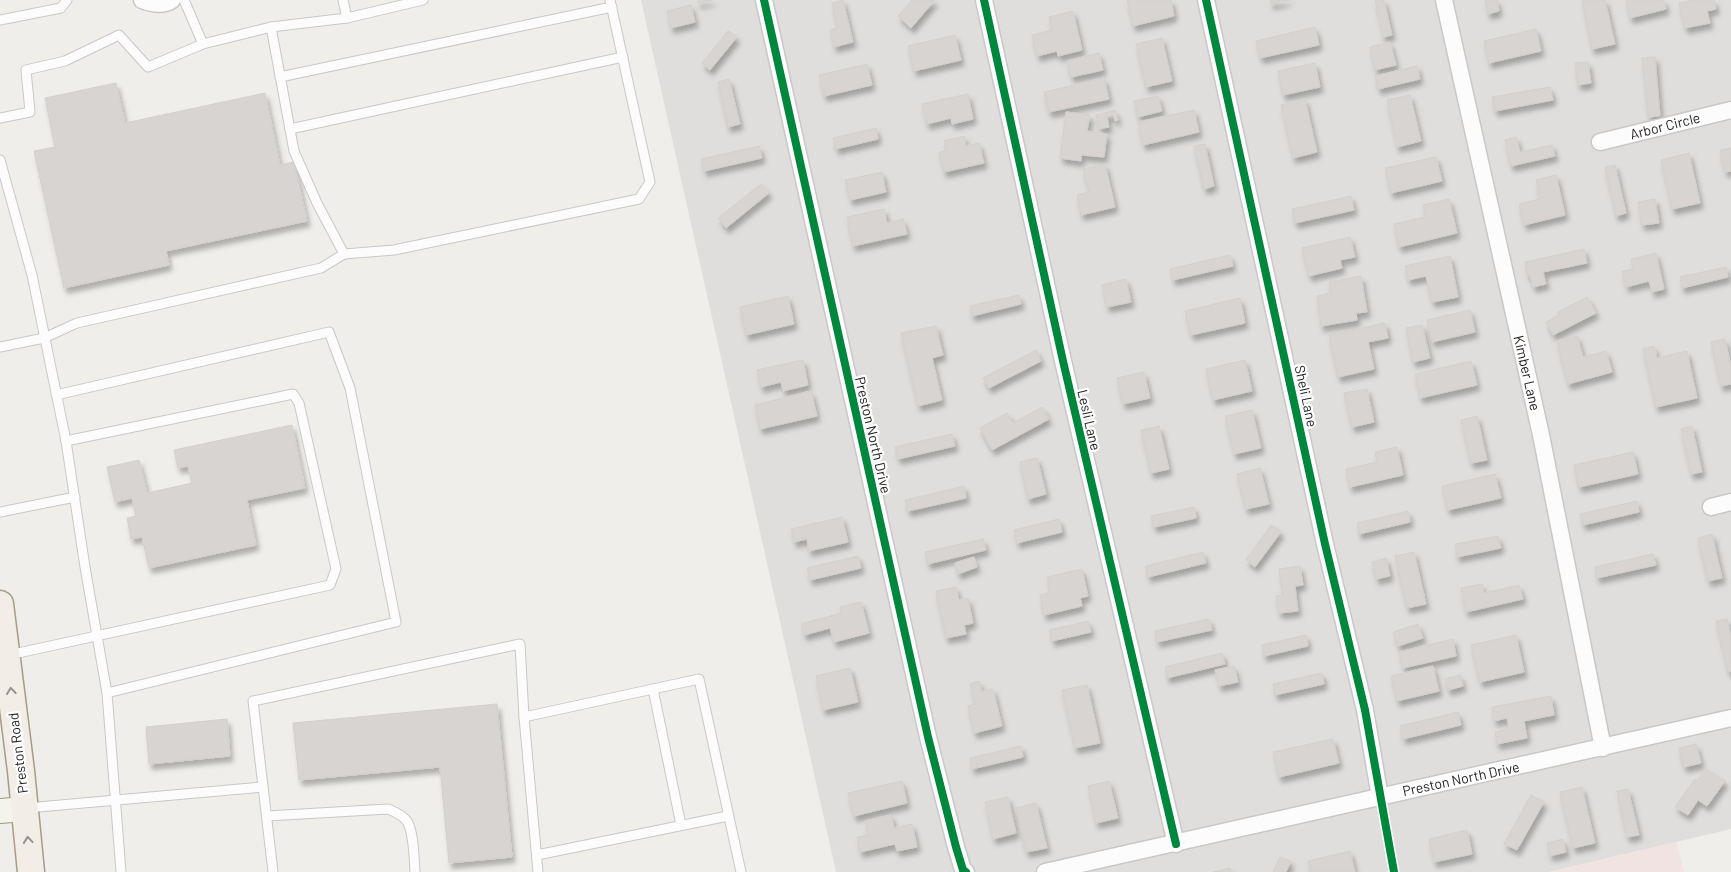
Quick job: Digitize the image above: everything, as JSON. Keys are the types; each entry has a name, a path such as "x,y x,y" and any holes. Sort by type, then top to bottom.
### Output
{"main road":[{"name":"Preston Road","path":"0,604 7,655 12,810 31,872"}],"street":[{"path":"142,0 152,4 172,0"},
{"name":"Preston North Drive","path":"764,0 928,737 956,847 963,870 966,872"},
{"name":"Lesli Lane","path":"984,0 1063,361 1176,844"},
{"name":"Sheli Lane","path":"1206,0 1325,544 1365,710 1380,797"},
{"name":"Kimber Lane","path":"1444,0 1541,435 1603,748"},
{"name":"Arbor Circle","path":"1600,142 1731,110"},
{"path":"1711,507 1731,502"},
{"name":"Preston North Drive","path":"1045,872 1731,718"}],"lane":[{"path":"0,20 61,8 67,0"},
{"path":"184,0 203,44"},
{"path":"343,0 347,18"},
{"path":"0,118 30,112 26,70 66,61 120,34 148,67 203,44 271,27 347,18 422,0"},
{"path":"0,347 44,338 77,323 321,268 344,254 394,250 638,199 650,182 611,4 280,77"},
{"path":"271,27 294,151 344,254"},
{"path":"290,129 623,57"},
{"path":"0,160 32,275 66,441 107,693 121,872"},
{"path":"56,395 330,332 350,388 396,622 107,693"},
{"path":"7,655 330,585 336,569 299,403 293,394 66,441"},
{"path":"0,512 75,497"},
{"path":"273,872 253,701 520,644 524,717 538,872"},
{"path":"524,717 699,679 741,872"},
{"path":"653,689 681,826"},
{"path":"12,810 263,787"},
{"path":"267,816 388,809 399,814 407,821 410,828 416,872"},
{"path":"537,855 728,816"}],"shaded area":[{"path":"641,0 1731,0 1731,829 1549,872 836,872"},
{"path":"1676,842 1684,872 1549,872"}],"building":[{"path":"698,0 713,0 698,3"},
{"path":"843,0 853,42 834,47 830,30 838,28 832,3"},
{"path":"912,0 935,0 911,28 898,16"},
{"path":"1127,0 1171,0 1174,16 1133,26"},
{"path":"1270,0 1289,0 1271,4"},
{"path":"1375,0 1384,0 1392,35 1383,37"},
{"path":"1485,0 1497,0 1499,11 1488,14"},
{"path":"1582,0 1605,0 1615,44 1592,49"},
{"path":"1626,0 1664,0 1666,9 1630,18"},
{"path":"1693,0 1714,0 1716,9 1707,11 1710,23 1685,28 1679,3"},
{"path":"691,5 695,22 671,28 667,11"},
{"path":"1073,11 1082,50 1058,56 1057,51 1037,56 1032,35 1052,30 1049,17"},
{"path":"1315,27 1319,45 1260,58 1256,41"},
{"path":"1536,29 1541,51 1489,63 1484,41"},
{"path":"728,31 737,37 710,70 702,63"},
{"path":"955,35 961,60 914,71 908,46"},
{"path":"1162,38 1172,81 1146,87 1136,44"},
{"path":"1390,42 1396,65 1375,70 1370,47"},
{"path":"1099,53 1103,70 1071,77 1067,61"},
{"path":"1655,57 1660,116 1648,117 1642,58"},
{"path":"1588,62 1591,83 1578,85 1575,63"},
{"path":"1315,63 1320,87 1283,95 1278,71"},
{"path":"867,64 872,85 824,96 819,75"},
{"path":"1417,66 1420,79 1378,89 1375,76"},
{"path":"1104,78 1109,99 1049,112 1044,92"},
{"path":"729,79 740,124 728,127 718,82"},
{"path":"116,83 125,123 265,93 280,165 294,162 307,221 166,251 169,265 64,288 34,151 55,147 45,98"},
{"path":"1550,87 1553,100 1495,111 1492,97"},
{"path":"968,94 973,119 952,124 951,118 927,124 922,104"},
{"path":"1410,95 1421,141 1397,147 1387,100"},
{"path":"1158,96 1162,111 1138,117 1134,101"},
{"path":"1305,99 1317,152 1293,158 1281,105"},
{"path":"1115,110 1118,120 1115,121 1113,115 1107,117 1109,127 1099,129 1096,115"},
{"path":"1194,110 1199,132 1143,145 1138,122"},
{"path":"1066,112 1090,115 1087,131 1107,134 1104,157 1081,155 1081,161 1060,158"},
{"path":"876,128 878,139 836,149 833,138"},
{"path":"964,136 966,146 979,143 984,163 944,172 939,152 946,151 944,141"},
{"path":"1516,137 1520,152 1552,145 1555,156 1511,166 1505,140"},
{"path":"1205,144 1214,186 1204,189 1194,146"},
{"path":"759,146 762,158 704,171 701,159"},
{"path":"1731,148 1731,171 1725,172 1720,150"},
{"path":"1689,153 1700,203 1672,209 1661,160"},
{"path":"1436,157 1442,181 1391,193 1385,168"},
{"path":"1105,164 1115,207 1081,215 1077,195 1089,192 1083,169"},
{"path":"1615,165 1626,213 1616,216 1605,167"},
{"path":"882,172 886,192 850,200 845,180"},
{"path":"1556,175 1565,215 1524,225 1519,204 1540,199 1536,180"},
{"path":"761,184 769,193 726,228 718,218"},
{"path":"1351,196 1354,210 1295,223 1292,209"},
{"path":"1449,199 1457,233 1399,247 1394,224 1426,217 1423,205"},
{"path":"1655,199 1659,223 1642,225 1638,202"},
{"path":"884,209 887,223 903,219 907,234 853,246 847,217"},
{"path":"1350,237 1355,257 1340,260 1342,268 1309,276 1302,248"},
{"path":"1584,249 1587,263 1543,272 1546,284 1533,287 1525,262"},
{"path":"1656,253 1664,289 1652,292 1649,281 1626,287 1622,271 1633,269 1631,259"},
{"path":"1230,255 1233,266 1173,280 1170,269"},
{"path":"1450,256 1458,297 1432,302 1426,276 1408,280 1405,266"},
{"path":"1726,267 1728,277 1682,288 1680,277"},
{"path":"1361,276 1367,312 1356,313 1357,320 1321,326 1317,296 1330,293 1329,282"},
{"path":"1126,279 1131,302 1107,307 1102,285"},
{"path":"1019,295 1021,304 972,316 970,306"},
{"path":"788,296 794,324 746,335 740,307"},
{"path":"1587,297 1596,313 1553,335 1546,322 1559,315 1558,312"},
{"path":"1240,298 1245,323 1191,335 1185,311"},
{"path":"1470,310 1475,332 1432,342 1427,320"},
{"path":"1385,323 1388,338 1368,342 1374,369 1338,377 1329,335"},
{"path":"1422,325 1430,358 1413,362 1406,328"},
{"path":"936,326 943,355 932,358 942,400 918,406 901,333"},
{"path":"1577,336 1583,357 1606,351 1612,372 1568,384 1557,341"},
{"path":"1725,339 1731,367 1731,384 1721,386 1711,342"},
{"path":"1654,346 1657,358 1687,351 1697,398 1656,407 1643,349"},
{"path":"1036,350 1041,361 989,388 983,378"},
{"path":"803,360 808,385 783,391 781,382 761,387 757,370"},
{"path":"1245,360 1252,391 1213,400 1206,369"},
{"path":"1471,361 1477,385 1420,398 1415,374"},
{"path":"1144,372 1150,398 1123,404 1117,378"},
{"path":"1367,389 1374,422 1352,427 1344,393"},
{"path":"811,391 817,416 760,429 755,405"},
{"path":"1042,407 1049,419 992,450 980,428 1007,413 1013,423"},
{"path":"1252,410 1261,448 1234,454 1225,416"},
{"path":"1477,416 1487,460 1471,463 1461,420"},
{"path":"292,425 305,488 247,500 256,545 149,568 142,537 131,539 127,518 136,516 132,498 115,502 107,467 139,460 147,493 192,483 188,466 178,468 174,450"},
{"path":"1159,426 1169,469 1151,473 1141,430"},
{"path":"1692,426 1702,472 1691,474 1681,429"},
{"path":"952,434 955,446 898,459 895,447"},
{"path":"1397,447 1403,475 1350,487 1346,469 1377,462 1375,452"},
{"path":"1633,452 1638,474 1579,487 1574,465"},
{"path":"1037,458 1046,494 1028,499 1020,462"},
{"path":"1260,468 1269,504 1246,509 1237,474"},
{"path":"1495,474 1501,498 1448,510 1442,486"},
{"path":"964,486 966,498 908,511 905,500"},
{"path":"1637,501 1639,512 1583,525 1580,514"},
{"path":"1194,507 1196,518 1154,527 1151,516"},
{"path":"1408,511 1410,522 1359,534 1357,523"},
{"path":"842,517 848,542 809,551 807,539 794,542 791,529"},
{"path":"1059,519 1062,532 1017,543 1014,530"},
{"path":"1271,525 1281,532 1255,567 1246,560"},
{"path":"1712,534 1722,578 1708,581 1698,538"},
{"path":"1498,536 1501,548 1457,557 1455,544"},
{"path":"983,539 986,550 928,564 925,552"},
{"path":"1203,552 1206,563 1148,577 1145,566"},
{"path":"1414,552 1426,604 1407,608 1395,556"},
{"path":"1653,554 1656,565 1597,578 1595,567"},
{"path":"858,556 861,568 810,580 807,568"},
{"path":"974,557 977,567 958,574 955,563"},
{"path":"1386,558 1390,576 1376,579 1372,562"},
{"path":"1300,566 1303,585 1295,586 1298,611 1279,613 1276,596 1283,595 1279,569"},
{"path":"1082,569 1088,596 1080,598 1082,606 1044,615 1040,595 1050,592 1047,577"},
{"path":"1482,584 1484,593 1519,585 1523,599 1466,612 1461,588"},
{"path":"956,587 959,600 968,598 973,623 964,625 966,634 946,638 936,591"},
{"path":"861,602 869,633 834,642 830,628 804,635 801,624 841,613 840,607"},
{"path":"1209,619 1212,630 1157,642 1155,631"},
{"path":"1727,619 1731,637 1731,671 1728,672 1716,621"},
{"path":"1088,621 1091,632 1052,641 1049,630"},
{"path":"1418,624 1423,638 1398,646 1393,632"},
{"path":"1306,635 1308,646 1264,656 1262,645"},
{"path":"1516,635 1524,672 1480,682 1471,645"},
{"path":"1453,639 1456,656 1403,668 1399,652"},
{"path":"1222,653 1225,664 1167,678 1165,667"},
{"path":"1234,666 1238,682 1219,686 1215,670"},
{"path":"1433,666 1439,691 1397,701 1391,676"},
{"path":"850,668 858,702 823,710 816,676"},
{"path":"1322,673 1324,684 1275,695 1273,684"},
{"path":"1460,675 1463,686 1448,690 1445,679"},
{"path":"979,681 982,691 993,689 1002,726 974,733 968,706 975,704 970,684"},
{"path":"1087,685 1100,743 1075,748 1062,690"},
{"path":"1551,696 1554,715 1524,721 1527,738 1497,744 1495,732 1509,729 1507,718 1494,721 1492,707"},
{"path":"497,704 512,857 449,863 440,767 299,780 293,723"},
{"path":"1458,712 1461,725 1403,739 1400,726"},
{"path":"227,719 230,756 149,764 146,727"},
{"path":"1333,739 1339,763 1279,777 1273,752"},
{"path":"1696,744 1701,763 1684,767 1679,748"},
{"path":"1021,746 1023,757 972,769 970,758"},
{"path":"1706,769 1725,781 1707,806 1698,800 1688,815 1675,807 1695,779 1697,781"},
{"path":"902,781 907,803 854,816 848,793"},
{"path":"1109,781 1118,818 1096,823 1088,786"},
{"path":"1582,787 1595,843 1573,848 1560,792"},
{"path":"1628,789 1639,835 1627,837 1617,791"},
{"path":"1531,795 1544,802 1517,850 1504,844"},
{"path":"1008,797 1016,833 993,839 985,802"},
{"path":"1036,803 1047,848 1026,852 1016,808"},
{"path":"891,815 894,828 912,824 917,847 897,851 895,844 860,852 857,837 868,835 865,821"},
{"path":"1467,830 1472,854 1434,862 1429,839"},
{"path":"1563,839 1566,852 1550,856 1547,843"},
{"path":"1350,851 1355,872 1311,872 1308,861"},
{"path":"1280,857 1291,861 1286,872 1273,872"},
{"path":"1230,868 1231,872 1213,872"}],"cycle path":[{"path":"764,0 928,737 956,847 963,870 966,872"},
{"path":"984,0 1063,361 1176,844"},
{"path":"1206,0 1325,544 1365,710 1394,872"}]}
